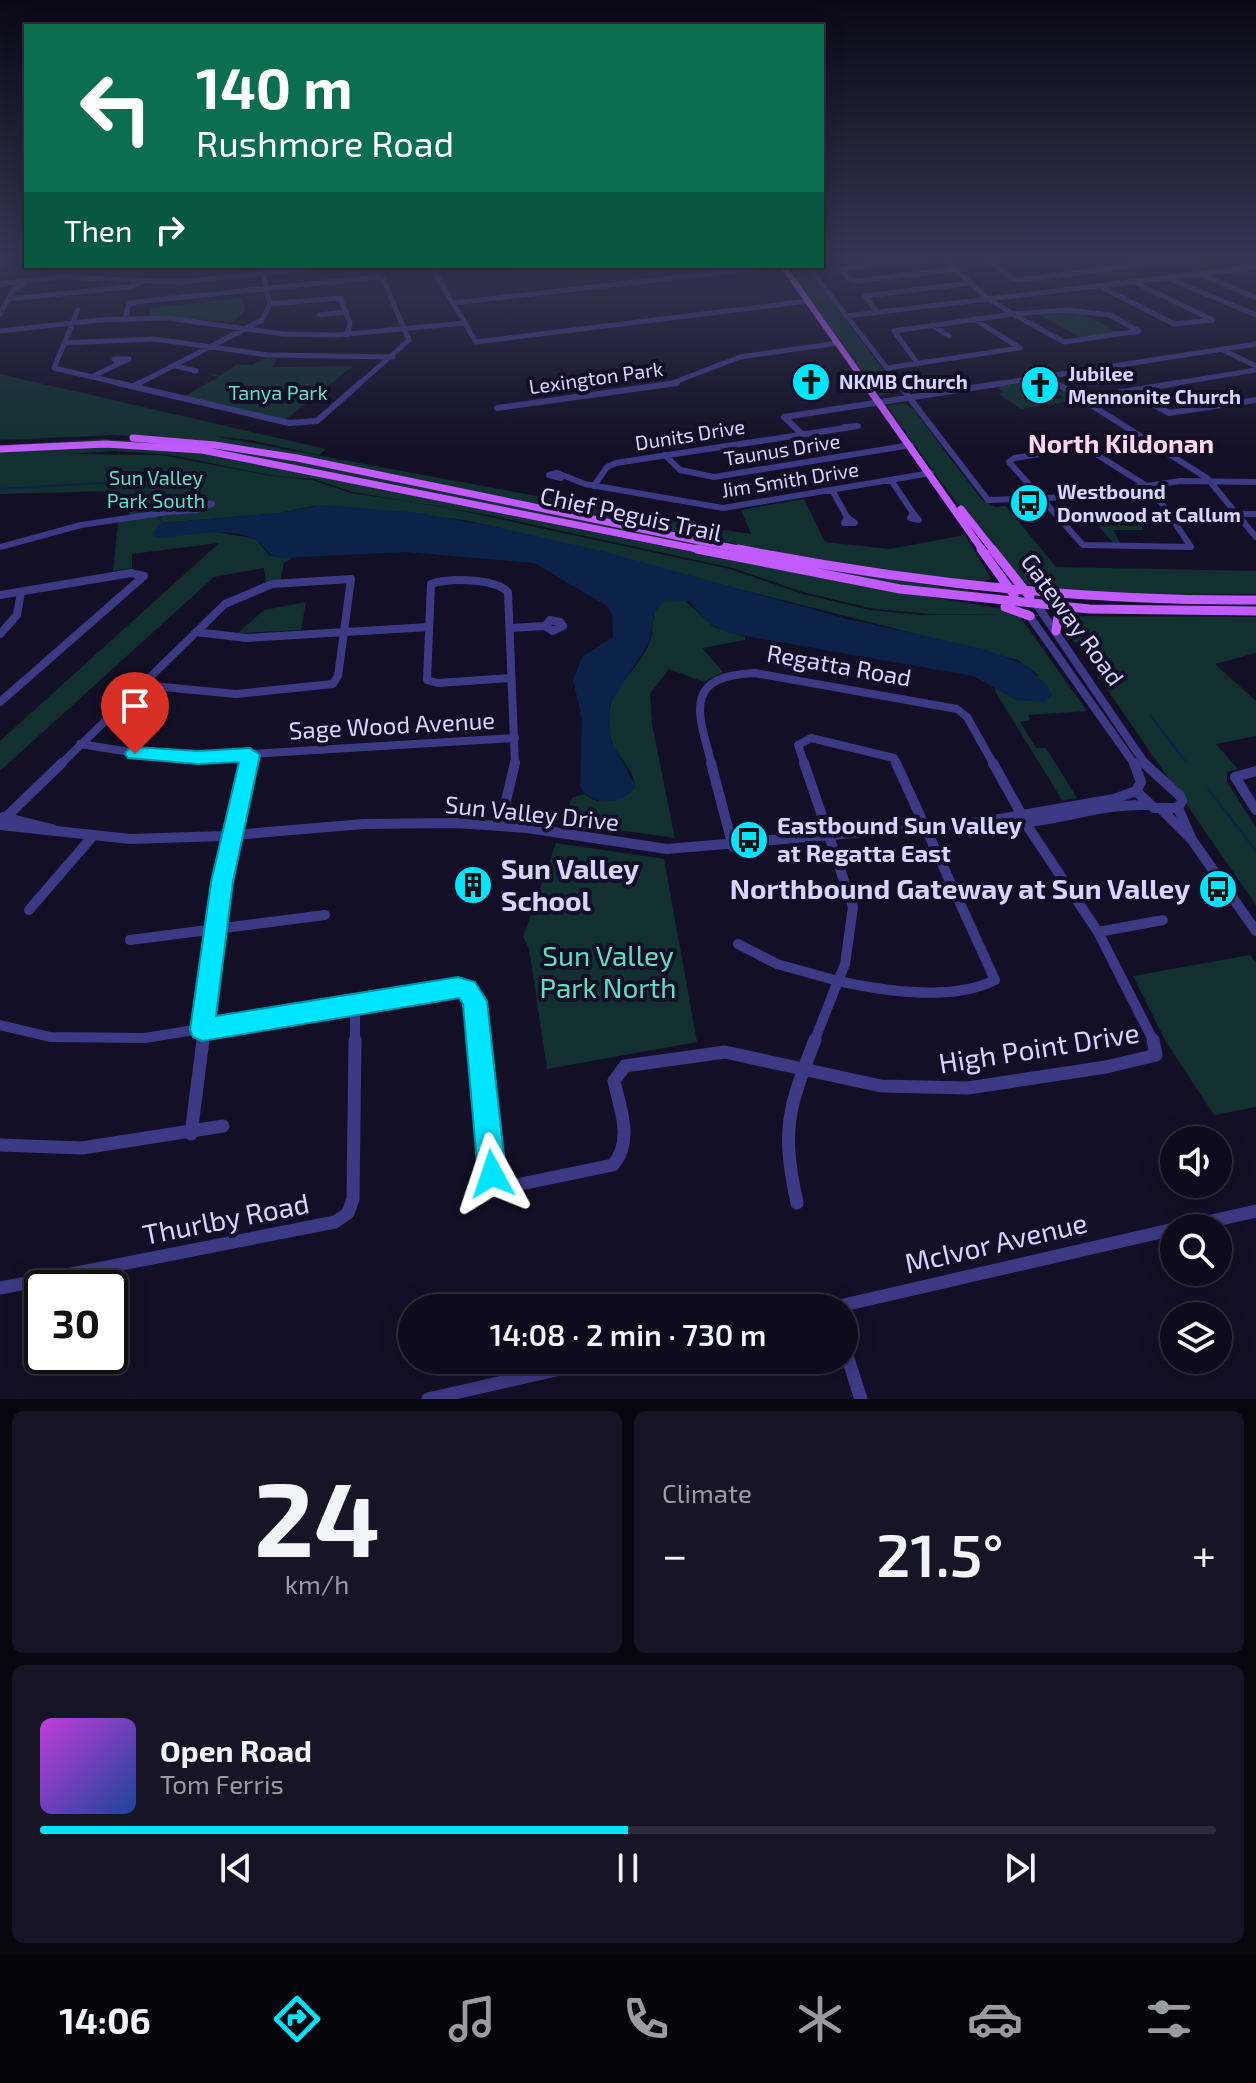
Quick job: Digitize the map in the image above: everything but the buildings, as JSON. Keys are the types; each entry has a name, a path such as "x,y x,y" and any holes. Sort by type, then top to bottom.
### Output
{"main road":[{"name":"Gateway Road","path":"822,321 1021,603"},
{"name":"Chief Peguis Trail","path":"0,443 111,437 227,446 1021,603 1089,609 1256,611"},
{"name":"Chief Peguis Trail","path":"0,449 113,444 220,452 844,579 961,592 1080,598 1256,600"},
{"name":"Gateway Road","path":"941,487 994,548 1037,605"},
{"path":"961,592 992,581 995,574 992,563"},
{"path":"1019,582 1080,598"},
{"path":"961,592 1030,616"},
{"path":"1056,631 1056,619 1062,614 1089,609"}],"street":[{"path":"0,331 95,321"},
{"path":"208,321 294,334 347,335 464,323 476,342 644,321"},
{"path":"133,387 258,321"},
{"path":"347,335 349,321"},
{"path":"72,323 54,368 274,420 310,423 319,420 408,343 403,321"},
{"path":"850,321 991,501 1040,499 1211,481 1256,482"},
{"path":"918,364 893,332 950,321"},
{"path":"887,368 1020,348 978,321"},
{"path":"1026,321 1064,342 1139,330 1122,321"},
{"path":"1169,321 1176,325 1203,321"},
{"path":"931,324 949,336"},
{"path":"64,343 143,338 284,356 393,357"},
{"name":"Lexington Park","path":"497,408 675,384 740,357 838,343"},
{"path":"802,434 784,417 1256,344"},
{"path":"1221,349 1256,368"},
{"path":"91,377 119,363"},
{"path":"175,366 196,371"},
{"path":"1081,399 1256,368"},
{"path":"1045,376 1211,481 1256,537"},
{"path":"1129,391 1169,413 1256,400"},
{"name":"Dunits Drive","path":"594,486 611,464 845,427"},
{"name":"Taunus Drive","path":"665,455 680,470 714,477 911,445"},
{"path":"1085,447 1145,486 1153,490 1191,547 1083,545 1040,499 1010,459 1085,447"},
{"name":"Jim Smith Drive","path":"561,478 723,508 931,473"},
{"path":"891,480 913,513"},
{"path":"832,490 847,517"},
{"path":"0,547 67,528 206,509 212,504 199,503 167,512"},
{"path":"1236,514 1256,514"},
{"path":"0,595 131,573 144,576 0,702"},
{"path":"2,821 80,744 141,685 225,604 256,589 289,581 342,577 352,582 338,676 328,687 206,693 141,685"},
{"path":"500,826 515,766 510,628 506,589 442,580 431,584 426,676 432,683 511,678"},
{"path":"0,634 17,615 21,592"},
{"name":"Gateway Road","path":"1021,603 1128,754 1138,787 1148,805 1163,811 1192,840 1256,931"},
{"name":"Gateway Road","path":"1037,605 1111,707 1150,771 1179,793 1182,801 1178,808 1192,840"},
{"path":"510,628 545,626"},
{"path":"196,632 246,638 429,627"},
{"name":"Regatta Road","path":"733,847 697,708 699,698 711,684 740,673 785,676 957,709 967,717 1023,818"},
{"name":"Sage Wood Avenue","path":"80,744 155,756 250,755 515,738"},
{"path":"738,944 760,959 838,981 879,987 954,989 989,985 995,980 929,828 894,758 803,739 798,745 853,907 852,935 838,981 794,1087 787,1120 787,1156 797,1203"},
{"path":"191,1134 216,929 250,755"},
{"path":"1256,771 1235,777 1256,810"},
{"path":"1138,787 1163,783"},
{"name":"Sun Valley Drive","path":"2,821 92,837 233,835 393,822 500,826 667,849 733,847 982,822 994,825 1103,801 1138,787"},
{"name":"Sun Valley Drive","path":"1023,818 1148,805"},
{"path":"1163,811 1178,808"},
{"name":"High Point Drive","path":"802,1068 881,1086 968,1088 1156,1055 1155,1044 1098,932 1023,818"},
{"path":"29,910 92,837"},
{"path":"130,940 325,915"},
{"path":"1098,932 1163,920"},
{"path":"0,1025 50,1037 145,1038 458,987 472,995 492,1174 501,1185 511,1186 613,1165 624,1156 626,1144 614,1081 625,1066 725,1052 802,1068"},
{"name":"Thurlby Road","path":"0,1288 335,1222 348,1213 353,1199 355,1004"},
{"path":"0,1145 82,1148 191,1134 223,1126"},
{"name":"McIvor Avenue","path":"1232,1216 1256,1211"},
{"name":"McIvor Avenue","path":"858,1302 1160,1233"},
{"path":"428,1399 538,1374"},
{"path":"853,1374 861,1399"}],"green space":[{"path":"827,321 847,321 899,391 880,396"},
{"path":"1051,321 1097,321 1119,333 1081,338"},
{"name":"Tanya Park","path":"266,358 276,359 273,367 353,366 285,420 185,396 218,377 208,374 221,375 237,364 251,365"},
{"path":"0,374 326,449 319,455 251,440 213,436 699,526 751,534 741,510 804,499 825,542 890,549 965,535 991,578 981,584 853,567 237,445 115,435 0,440"},
{"path":"1045,379 1061,389 1033,392 1045,401 1063,398 1056,392 1064,391 1077,400 1021,409 999,394 1004,392 997,387"},
{"path":"903,403 914,410 982,500 995,507 1006,506 1056,567 1256,571 1256,594 1136,595 1037,587 1023,582 949,493 887,406"},
{"path":"103,439 227,447 890,579 1010,597 951,593 829,574 174,446 0,448 0,445"},
{"name":"Sun Valley Park South","path":"109,447 198,452 856,585 1016,611 1087,711 1028,715 1030,720 1020,722 1036,748 1046,748 1077,798 1062,800 995,691 996,688 1017,700 1038,675 1018,660 496,527 458,519 314,506 279,513 162,523 246,537 256,540 270,556 293,558 284,563 280,581 266,583 264,568 214,577 0,771 0,741 219,543 132,554 132,568 113,571 118,523 131,511 114,491 0,494 0,452","holes":["116,451 170,455 275,476 314,479 353,492 414,502 351,493 312,480 272,476 161,455 67,454","450,508 733,568 799,591 874,609 930,614 1009,614 922,615 870,610 803,594 730,569"]},
{"path":"1131,509 1144,530 1113,530 1121,544 1115,545 1089,515"},
{"path":"683,599 714,627 745,637 745,640 702,648 723,672 704,682 669,669 650,694 652,724 675,838 562,822 572,798 584,794 598,802 634,789 633,776 611,739 609,708 619,687 649,644 657,607 665,600"},
{"path":"306,602 301,630 238,633 264,610"},
{"path":"1077,616 1256,617 1256,653 1215,664 1256,701 1256,736 1216,744 1238,769 1227,772 1227,782 1256,827 1256,905 1064,627 1065,620"},
{"name":"Sun Valley Park North","path":"556,843 664,859 697,1042 547,1069 529,948 523,937"},
{"path":"1250,955 1256,963 1256,1107 1214,1115 1166,1042 1133,976"}],"water":[{"path":"324,505 420,513 496,527 606,552 847,619 980,648 1024,664 1048,686 1052,695 1045,702 1017,700 973,676 728,633 707,622 689,601 665,600 654,613 649,643 609,705 611,741 636,786 623,797 599,801 580,786 582,719 573,680 582,657 613,637 612,614 607,606 534,563 407,552 280,558 255,540 233,533 158,538 152,534 162,523 279,513"}],"waterway":[{"path":"0,489 118,482 129,484 143,497"},
{"path":"160,517 162,523"},
{"path":"1150,715 1186,762"},
{"path":"1208,789 1256,851"}],"place":[{"name":"NKMB Church","path":"811,382"},
{"name":"Jubilee Mennonite Church","path":"1040,385"},
{"name":"Westbound Donwood at Callum","path":"1029,503"},
{"name":"Eastbound Sun Valley at Regatta East","path":"749,840"},
{"name":"Sun Valley School","path":"473,885"},
{"name":"Northbound Gateway at Sun Valley","path":"1218,889"}],"district":[{"name":"North Kildonan","path":"1121,444"}],"route":[{"path":"135,754 198,757 250,755 222,882 202,1030 458,987 467,989 475,1001 492,1174"}]}
